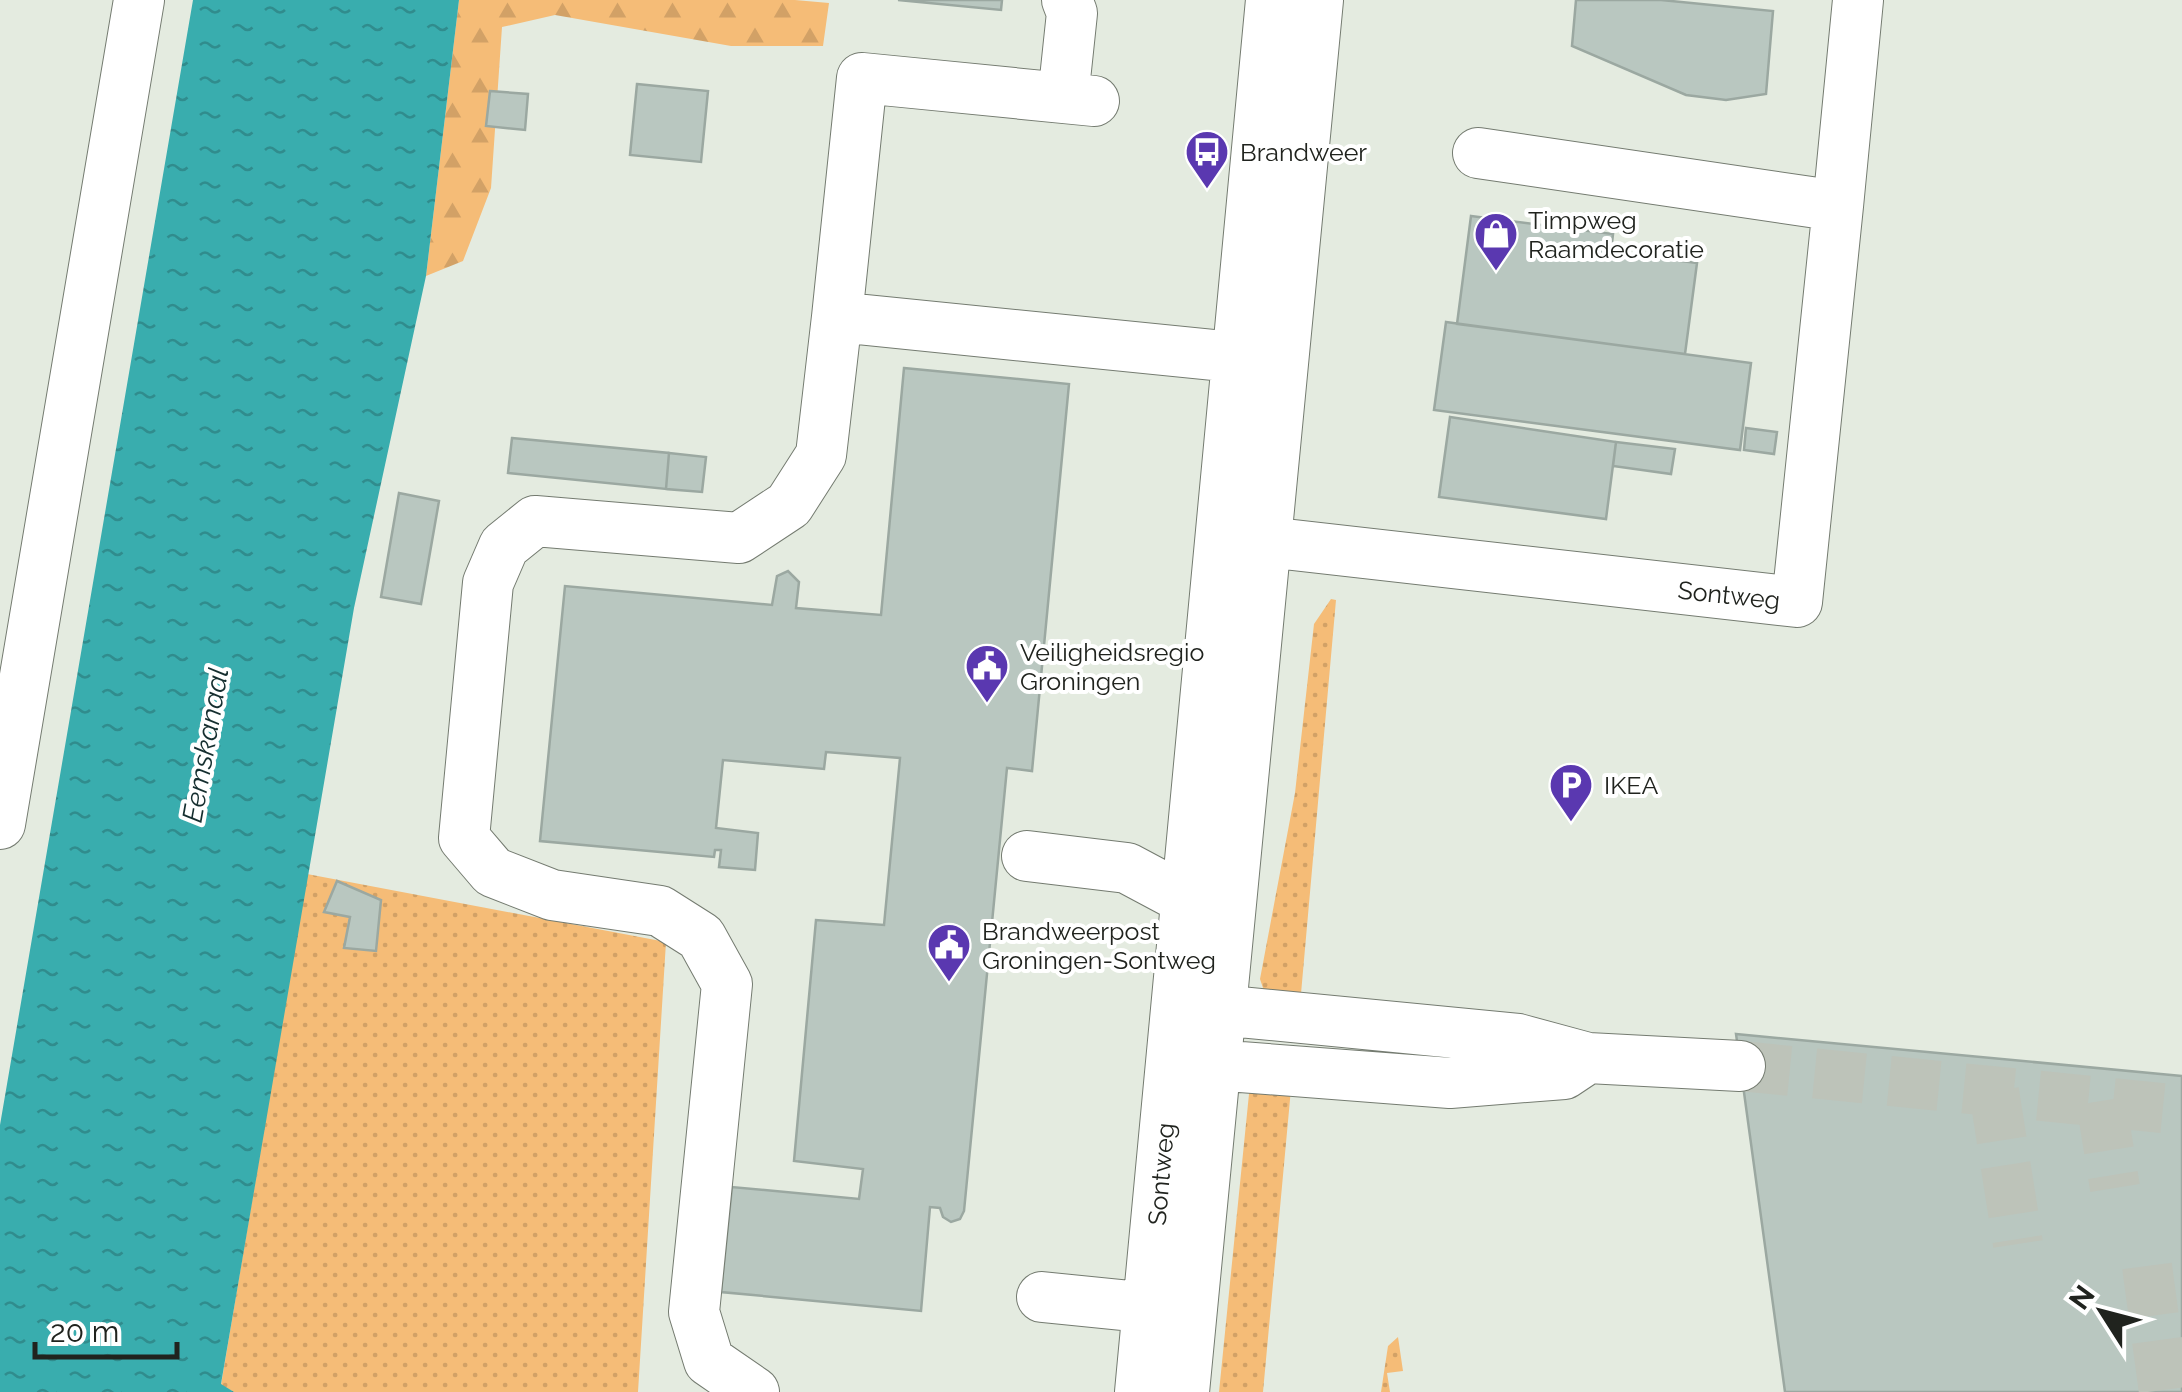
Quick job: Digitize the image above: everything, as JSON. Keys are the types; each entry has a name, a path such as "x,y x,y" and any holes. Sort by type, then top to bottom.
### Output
{"street":[{"path":"0,824 18,603 140,0"},
{"path":"754,1392 709,1360 694,1312 727,984 701,937 660,911 552,895 493,872 464,838 488,583 504,546 535,522 739,538 788,506 821,455 862,78 1079,99 1072,13 1067,0"},
{"name":"Sontweg","path":"1140,1392 1170,1310 1214,1065 1238,817 1244,539 1260,360 1271,0"},
{"name":"Sontweg","path":"1260,360 1318,0"},
{"name":"Sontweg","path":"1244,539 1797,602 1858,0"},
{"path":"1478,152 1838,206"},
{"path":"837,318 1260,360"},
{"name":"Sontweg","path":"1184,1392 1170,1310 1174,1035 1193,838 1244,539"},
{"path":"1127,868 1238,817"},
{"path":"1027,856 1127,868 1187,900"},
{"path":"1588,1058 1564,1074 1450,1083 1214,1065 1174,1035 1219,1010 1518,1039 1588,1058 1740,1066"},
{"path":"1042,1297 1170,1310"}],"green space":[{"path":"459,0 829,3 823,46 731,46 555,15 502,27 491,188 463,261 426,276"},
{"path":"1331,599 1336,600 1300,1005 1265,994 1260,979 1295,793 1314,624"},
{"path":"307,874 666,942 638,1392 234,1392 221,1385"},
{"path":"1292,1078 1263,1392 1219,1392 1249,1094 1256,1084"},
{"path":"1398,1337 1403,1371 1387,1373 1390,1392 1381,1392 1388,1346"}],"water":[{"name":"Eemskanaal","path":"193,0 459,0 426,276 354,608 221,1384 234,1392 0,1392 0,1125"}],"building":[{"path":"898,0 1002,0 1001,10"},
{"path":"1576,0 1661,0 1773,11 1766,94 1726,100 1686,95 1572,46"},
{"path":"637,84 708,91 701,162 630,155"},
{"path":"490,91 528,94 525,130 486,126"},
{"path":"1471,216 1613,234 1611,252 1697,263 1685,354 1457,324"},
{"path":"1446,322 1751,363 1740,450 1434,410"},
{"path":"904,368 1069,384 1032,771 1007,768 964,1211 960,1219 951,1222 943,1217 940,1208 930,1207 921,1311 721,1292 732,1187 859,1199 863,1169 794,1161 816,920 884,925 900,758 826,752 824,769 723,760 716,828 758,833 755,870 719,867 721,850 715,850 714,857 540,841 565,586 772,605 777,576 788,571 799,582 796,608 881,615"},
{"path":"1450,417 1616,442 1606,519 1439,497"},
{"path":"1746,428 1777,432 1774,454 1744,450"},
{"path":"512,438 669,453 666,489 508,473"},
{"path":"1616,442 1675,449 1671,474 1613,466"},
{"path":"669,453 706,457 702,492 666,489"},
{"path":"399,493 439,501 421,604 381,597"},
{"path":"337,881 381,900 376,951 344,948 350,917 324,912"},
{"path":"1736,1034 2182,1076 2182,1392 1785,1392"}],"tunnel":[{"path":"1740,1066 2182,1110"},
{"path":"1994,1091 2018,1244"},
{"path":"2101,1101 2115,1188"},
{"path":"2147,1266 2164,1392"}],"place":[{"name":"Brandweer","path":"1207,190"},
{"name":"Timpweg Raamdecoratie","path":"1496,272"},
{"name":"Veiligheidsregio Groningen","path":"987,704"},
{"name":"IKEA","path":"1571,823"},
{"name":"Brandweerpost Groningen-Sontweg","path":"949,983"}]}
